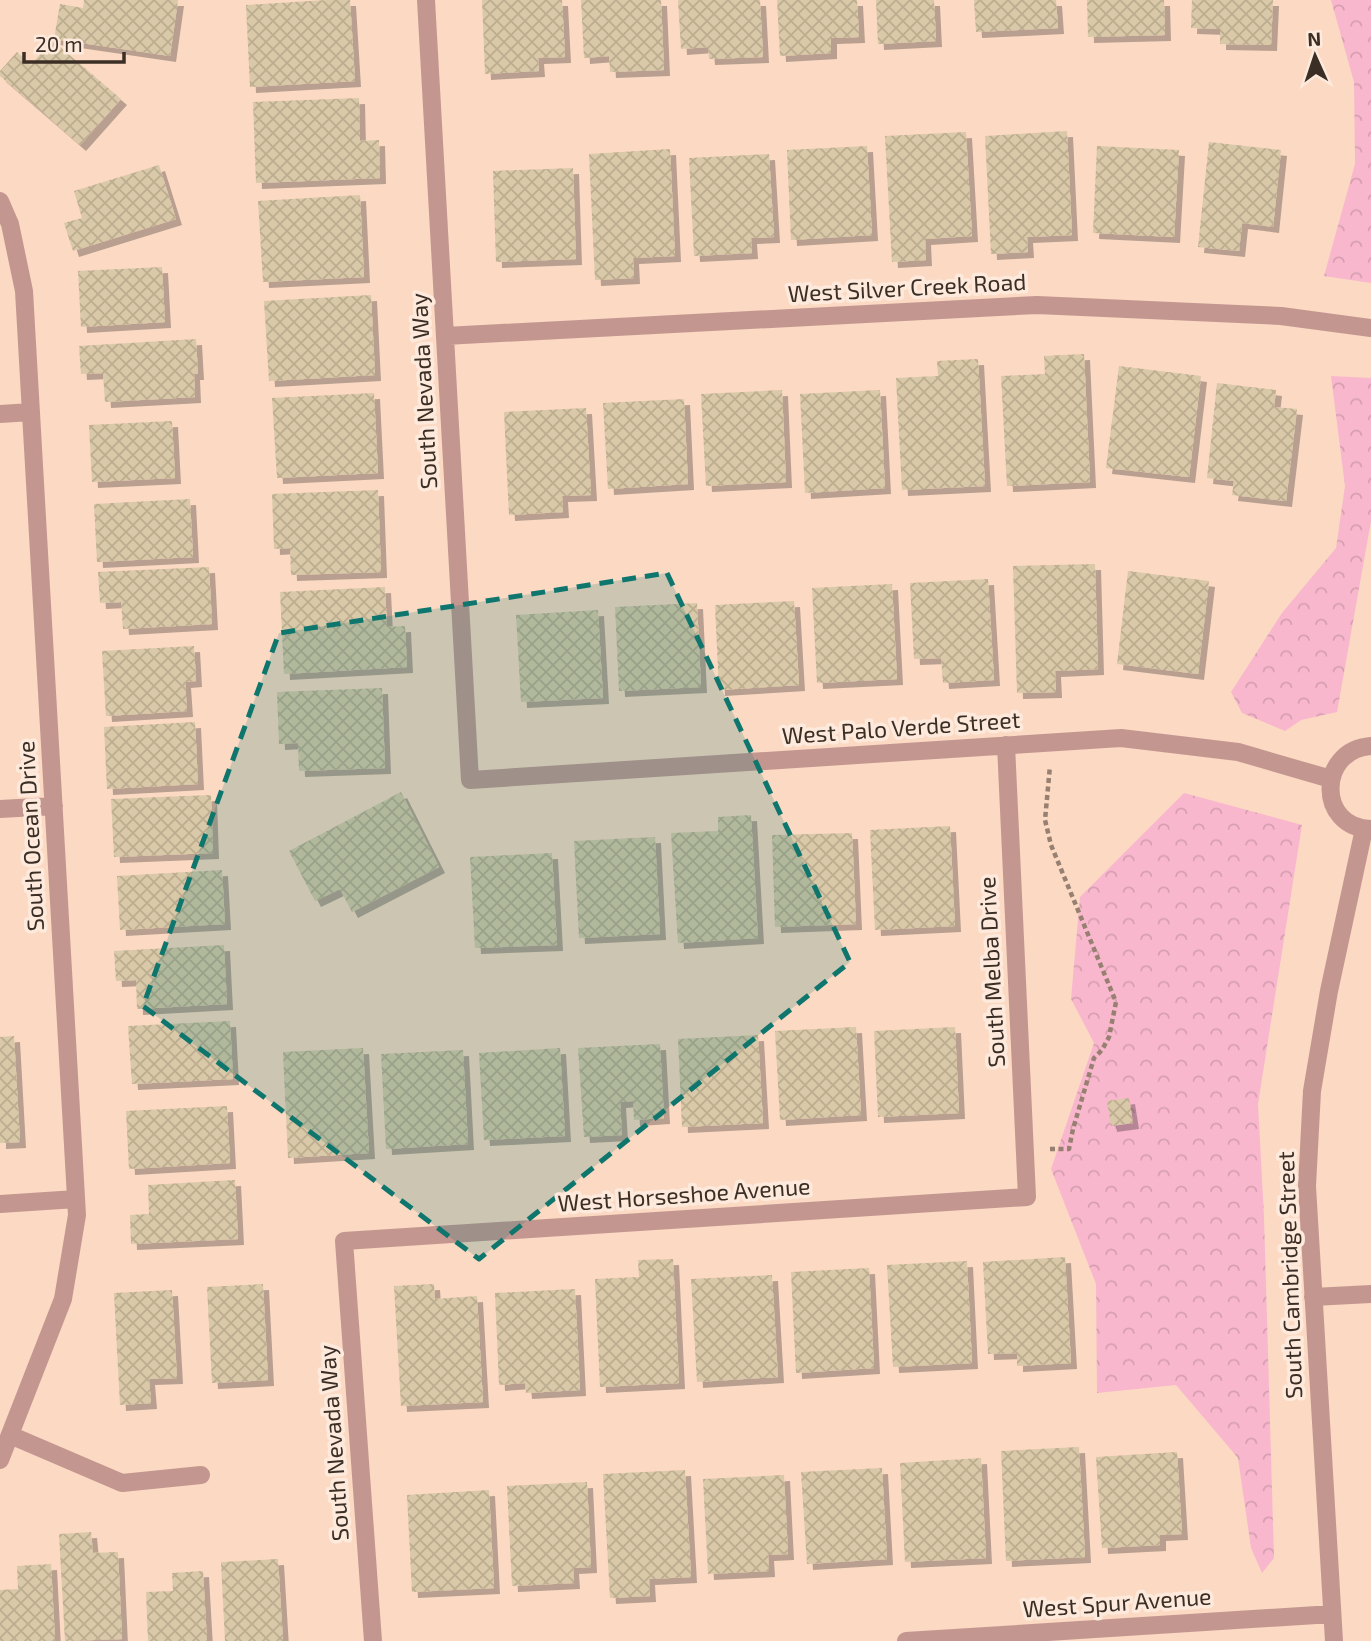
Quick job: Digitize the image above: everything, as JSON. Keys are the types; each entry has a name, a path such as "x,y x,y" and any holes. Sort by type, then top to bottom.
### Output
{"street":[{"name":"South Nevada Way","path":"426,0 470,780"},
{"name":"South Ocean Drive","path":"0,201 10,224 24,291 77,1215 62,1299 0,1460"},
{"name":"West Silver Creek Road","path":"445,336 1038,305 1281,316 1371,328"},
{"path":"0,414 31,412"},
{"name":"West Palo Verde Street","path":"470,780 1121,738 1225,751 1331,779"},
{"name":"South Melba Drive","path":"1006,745 1027,1197"},
{"path":"1367,829 1350,824 1340,816 1330,792 1336,766 1344,756 1355,749 1371,746"},
{"path":"0,809 54,806"},
{"name":"South Cambridge Street","path":"1334,1641 1307,1186 1312,1091 1329,991 1367,829"},
{"name":"West Horseshoe Avenue","path":"344,1241 1027,1197"},
{"path":"0,1204 76,1199"},
{"name":"South Nevada Way","path":"344,1241 373,1641"},
{"path":"1313,1297 1371,1294"},
{"path":"10,1435 122,1483 201,1475"},
{"name":"West Spur Avenue","path":"906,1641 1332,1614"}],"path":[{"path":"1025,1152 1069,1149 1094,1059 1109,1037 1116,1002 1051,845 1045,820 1054,742"}],"highlighted area":[{"path":"667,573 850,962 479,1259 143,1006 279,633"}],"green space":[{"path":"1331,0 1371,0 1371,283 1324,276 1355,164 1354,82"},
{"path":"1331,376 1371,378 1371,521 1337,712 1301,720 1285,731 1242,713 1231,692 1282,613 1336,548 1345,486"},
{"path":"1184,793 1302,825 1258,1104 1274,1558 1262,1573 1251,1548 1238,1458 1176,1385 1097,1393 1096,1284 1051,1169 1094,1043 1071,999 1080,897"}],"building":[{"path":"84,0 178,0 170,56 54,39 60,4 83,8"},
{"path":"350,0 355,81 250,87 246,5"},
{"path":"482,0 562,0 565,57 538,58 539,71 485,74"},
{"path":"581,0 661,0 664,70 610,72 609,56 584,58"},
{"path":"678,0 760,0 763,57 709,59 708,47 681,49"},
{"path":"777,0 857,0 859,37 831,38 831,53 780,56"},
{"path":"876,0 934,0 936,41 878,44"},
{"path":"974,0 1056,0 1058,28 976,32"},
{"path":"1087,0 1164,0 1165,35 1088,37"},
{"path":"1192,0 1273,0 1271,45 1220,44 1220,29 1191,28"},
{"path":"52,40 121,99 80,145 0,76 0,71 17,52 31,65"},
{"path":"359,98 360,141 379,140 380,178 256,183 253,102"},
{"path":"1067,131 1072,235 1027,237 1028,252 991,254 985,136"},
{"path":"966,132 972,236 925,239 926,260 892,262 885,136"},
{"path":"1209,142 1281,150 1273,227 1242,223 1239,251 1198,247"},
{"path":"867,146 872,235 791,240 787,150"},
{"path":"1097,146 1179,150 1174,237 1093,233"},
{"path":"670,149 675,256 633,258 634,278 595,280 589,154"},
{"path":"769,154 774,237 751,238 752,253 694,256 689,158"},
{"path":"159,165 176,219 73,251 64,223 82,218 74,191"},
{"path":"573,168 576,259 496,262 493,171"},
{"path":"360,195 364,277 263,282 258,201"},
{"path":"162,267 165,322 81,327 78,271"},
{"path":"371,295 375,375 269,381 264,301"},
{"path":"196,339 198,374 194,374 195,397 105,402 103,373 81,374 79,346"},
{"path":"1084,354 1090,482 1007,486 1001,376 1045,374 1044,356"},
{"path":"978,359 985,486 902,490 896,378 938,376 937,361"},
{"path":"1119,366 1201,376 1189,477 1106,468"},
{"path":"1217,383 1276,390 1274,407 1297,409 1286,501 1232,495 1234,481 1207,478"},
{"path":"782,390 786,482 706,486 701,394"},
{"path":"880,390 885,488 805,493 800,394"},
{"path":"374,393 378,473 277,478 272,398"},
{"path":"684,399 688,484 608,489 603,403"},
{"path":"586,408 591,495 562,496 563,512 509,515 504,412"},
{"path":"172,421 175,478 92,482 89,425"},
{"path":"378,490 381,572 291,575 290,548 274,549 272,494"},
{"path":"190,499 193,557 97,562 94,504"},
{"path":"1095,564 1098,669 1055,671 1056,692 1017,693 1013,566"},
{"path":"209,567 212,624 123,629 121,602 100,603 98,572"},
{"path":"1128,571 1209,581 1198,674 1117,664"},
{"path":"988,579 994,680 943,683 941,658 914,659 910,583"},
{"path":"892,584 897,679 817,683 812,588"},
{"path":"385,587 387,627 405,626 407,667 284,674 280,592"},
{"path":"794,601 799,685 719,690 715,605"},
{"path":"697,603 701,687 619,691 615,607"},
{"path":"598,610 603,698 521,702 516,615"},
{"path":"194,646 196,681 185,682 187,711 106,716 102,651"},
{"path":"382,688 385,768 299,771 298,743 279,744 277,692"},
{"path":"195,722 198,784 107,789 104,727"},
{"path":"401,792 439,867 352,912 340,889 315,901 289,851"},
{"path":"211,795 213,853 114,857 111,799"},
{"path":"751,815 758,938 678,943 671,833 718,831 718,817"},
{"path":"950,826 955,926 875,930 870,830"},
{"path":"852,833 856,924 775,927 772,835"},
{"path":"655,837 660,934 579,938 574,841"},
{"path":"552,853 557,945 475,948 470,857"},
{"path":"222,870 225,924 120,930 117,876"},
{"path":"224,945 227,1004 137,1009 136,980 116,981 114,951"},
{"path":"230,1021 233,1079 132,1084 128,1026"},
{"path":"856,1027 861,1115 780,1120 775,1031"},
{"path":"955,1027 959,1113 878,1117 874,1031"},
{"path":"758,1035 763,1123 682,1127 678,1039"},
{"path":"14,1036 20,1142 0,1143 0,1037"},
{"path":"660,1044 664,1118 634,1120 633,1101 620,1102 622,1135 584,1137 578,1048"},
{"path":"363,1048 369,1153 288,1158 283,1052"},
{"path":"560,1048 565,1136 484,1140 479,1053"},
{"path":"463,1050 468,1144 386,1149 381,1054"},
{"path":"1129,1098 1133,1123 1111,1126 1107,1101"},
{"path":"227,1106 230,1163 129,1169 126,1111"},
{"path":"235,1180 238,1239 131,1244 130,1215 149,1214 148,1185"},
{"path":"1065,1257 1071,1363 1017,1366 1017,1353 988,1354 983,1262"},
{"path":"673,1259 679,1383 600,1387 595,1279 639,1277 638,1260"},
{"path":"967,1261 972,1363 893,1367 887,1265"},
{"path":"869,1268 874,1368 796,1373 791,1272"},
{"path":"772,1275 778,1377 697,1382 691,1279"},
{"path":"263,1284 268,1380 212,1383 207,1287"},
{"path":"434,1284 435,1299 477,1296 483,1402 401,1406 394,1286"},
{"path":"575,1289 580,1390 526,1393 525,1383 499,1385 495,1293"},
{"path":"172,1290 177,1378 149,1379 151,1403 120,1405 114,1293"},
{"path":"1079,1447 1085,1557 1006,1561 1001,1451"},
{"path":"1177,1452 1182,1534 1160,1535 1160,1545 1102,1548 1096,1457"},
{"path":"981,1458 986,1558 905,1562 900,1463"},
{"path":"882,1468 887,1559 807,1564 801,1472"},
{"path":"685,1470 691,1577 649,1579 650,1596 610,1598 603,1474"},
{"path":"784,1475 788,1554 768,1555 769,1571 708,1574 703,1479"},
{"path":"587,1482 591,1567 573,1568 574,1583 512,1586 507,1486"},
{"path":"489,1490 494,1588 412,1592 407,1495"},
{"path":"91,1532 93,1553 118,1552 122,1639 65,1641 59,1534"},
{"path":"278,1559 283,1641 225,1641 221,1562"},
{"path":"51,1564 55,1641 0,1641 0,1590 18,1589 17,1566"},
{"path":"203,1571 207,1641 148,1641 146,1592 173,1591 172,1573"}]}
